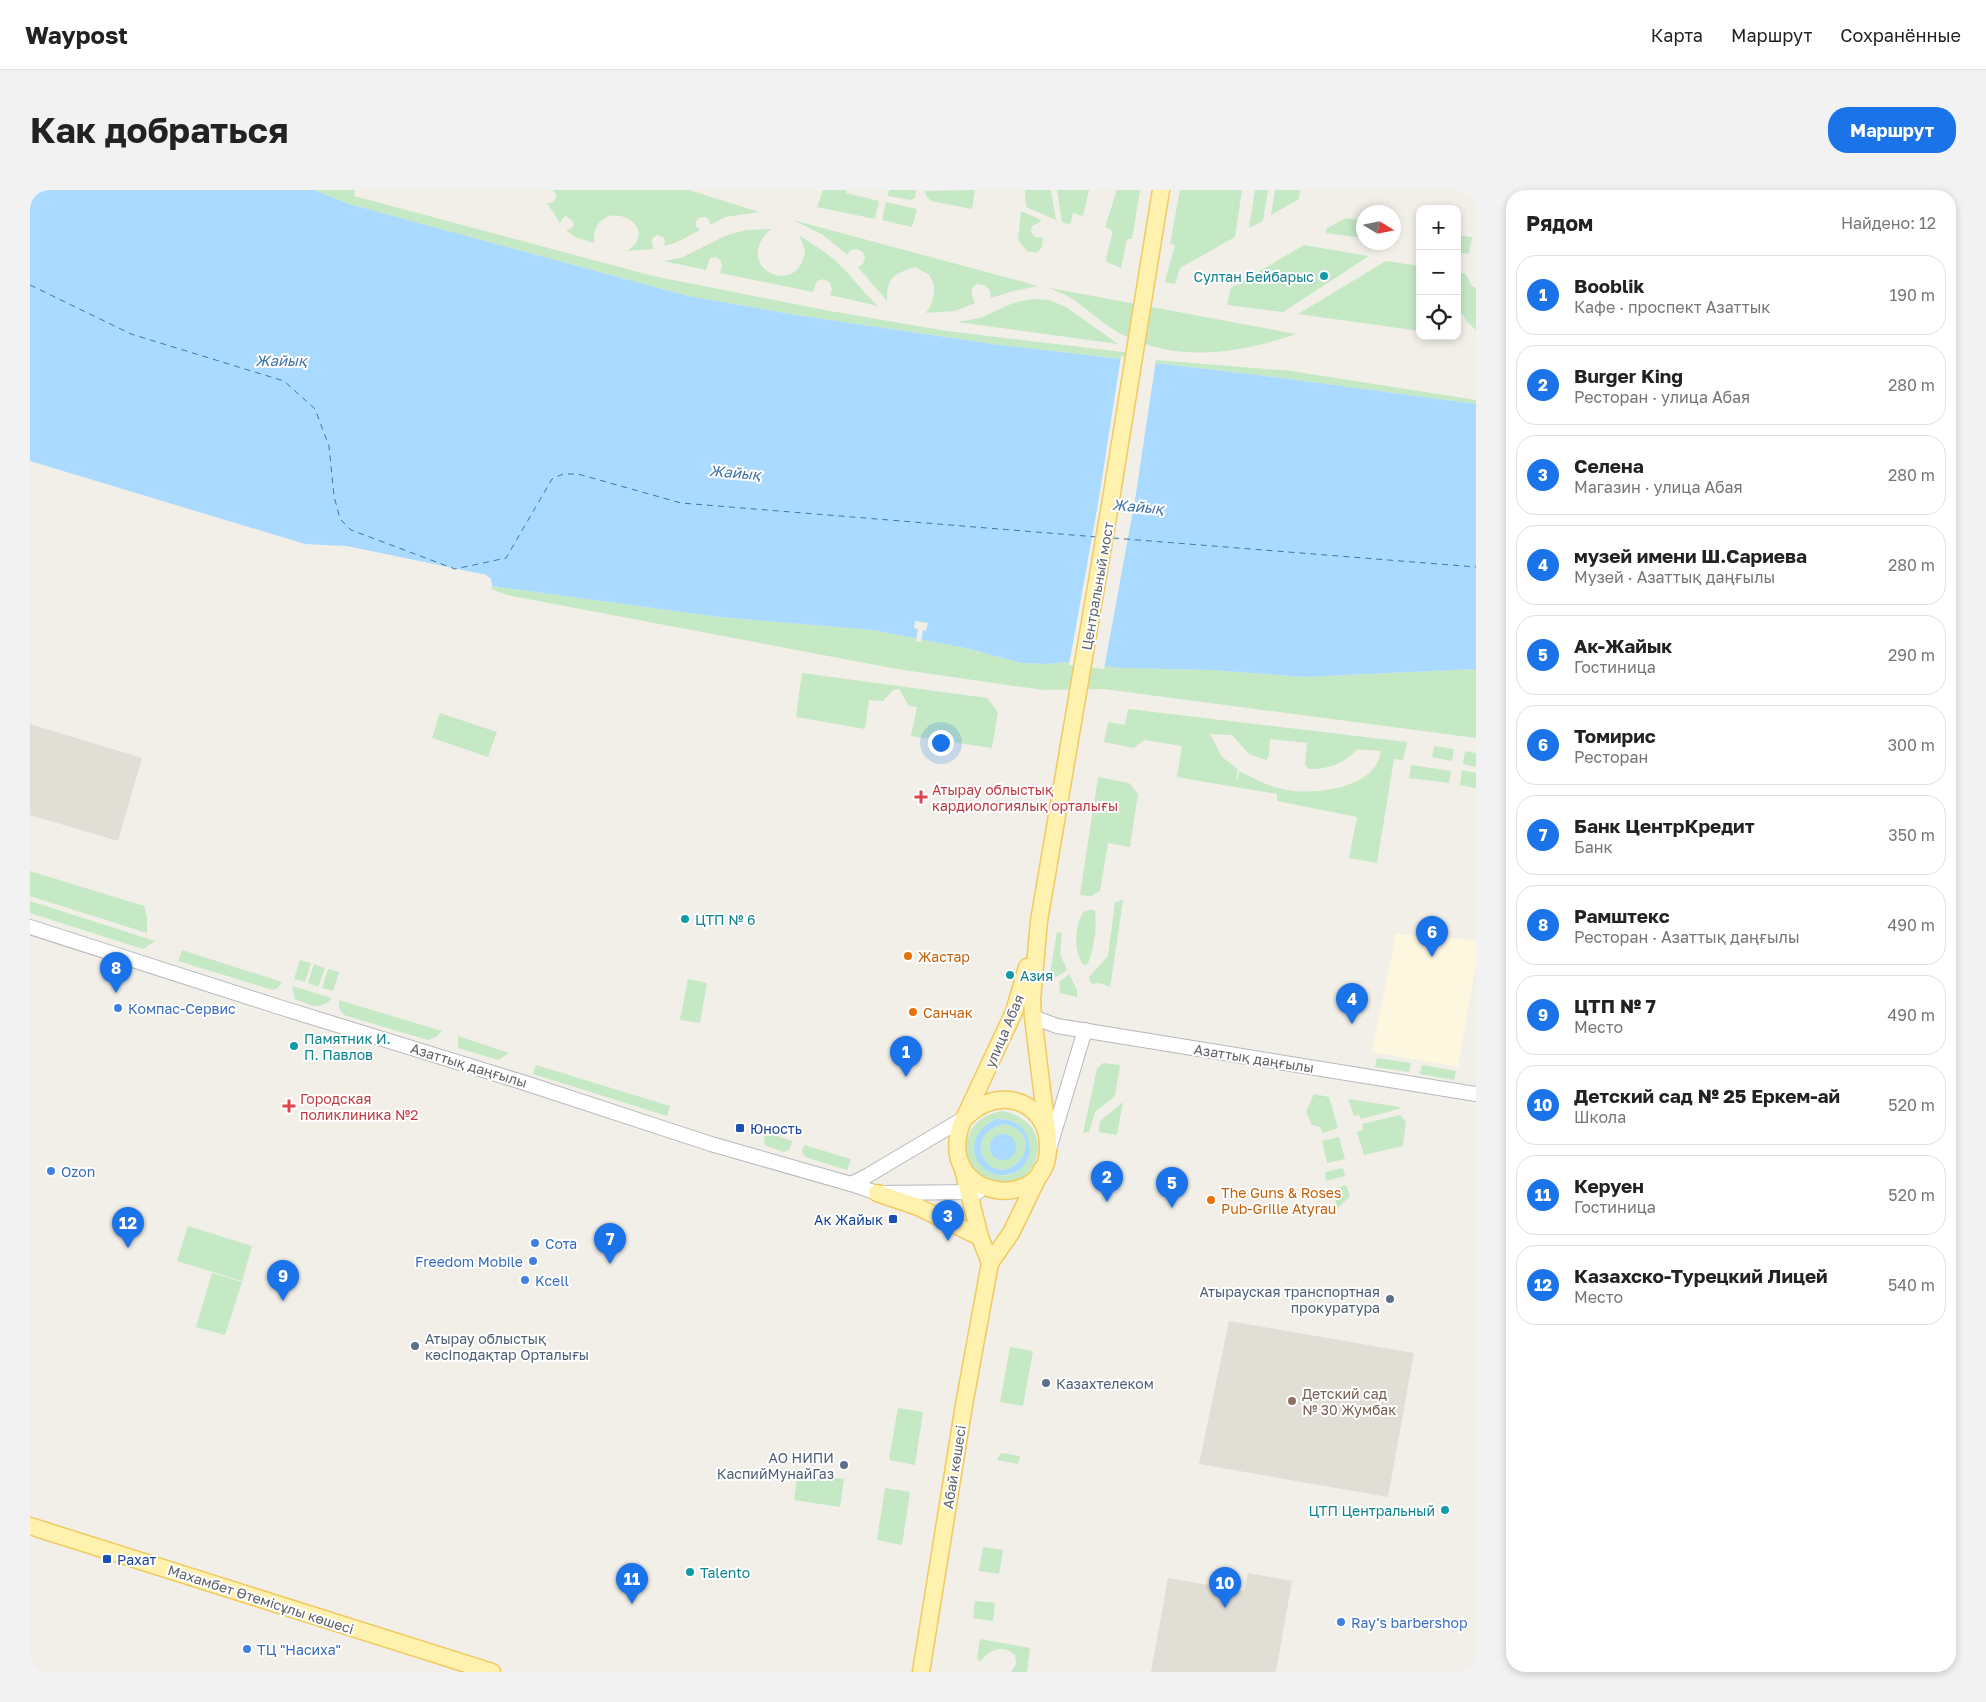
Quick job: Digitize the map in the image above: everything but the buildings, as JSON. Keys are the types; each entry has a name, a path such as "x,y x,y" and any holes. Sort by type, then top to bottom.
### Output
{"main road":[{"name":"Центральный мост","path":"1039,921 1113,490 1161,190"},
{"name":"улица Абая","path":"1039,921 1032,999 1046,1154"},
{"name":"улица Абая","path":"990,1263 980,1237 968,1193 957,1145 958,1134 1014,1012 1039,921"},
{"path":"966,1117 978,1107 993,1100 1014,1101 1024,1105 1040,1119 1046,1154 1011,1233 990,1263"},
{"path":"962,1167 979,1185 990,1190 1014,1190 1025,1186 1034,1178 1046,1154"},
{"path":"877,1193 918,1207 980,1237"},
{"name":"Абай көшесі","path":"921,1672 963,1413 990,1263"},
{"name":"Махамбет Өтемісұлы көшесі","path":"30,1526 492,1672"}],"street":[{"name":"Азаттық даңғылы","path":"30,927 524,1082 711,1144 877,1193 1002,1191"},
{"name":"Азаттық даңғылы","path":"1033,1017 1058,1026 1476,1094"},
{"path":"1046,1154 1085,1030"},
{"path":"851,1184 966,1117"}],"shaded area":[{"path":"30,724 142,758 118,841 30,815"},
{"path":"1396,934 1476,940 1476,962 1458,1067 1372,1052"},
{"path":"1229,1321 1414,1353 1388,1497 1199,1464"},
{"path":"1248,1573 1292,1581 1276,1672 1151,1672 1168,1578 1244,1591"}],"green space":[{"path":"314,190 355,190 354,196 653,276 830,311 947,331 1131,353 1131,358 1291,371 1476,400 1476,404 1266,376 1000,345 796,315 688,296 349,204"},
{"path":"552,190 689,190 759,212 725,217 710,225 706,217 700,217 696,221 696,226 700,230 675,243 664,246 665,241 663,237 657,235 652,239 654,249 627,251 636,243 639,234 636,226 629,219 611,216 602,220 596,229 594,243 575,237 566,230 571,229 574,225 573,221 566,216 560,223 547,203 552,203 556,198 556,193"},
{"path":"823,190 846,190 846,193 879,201 875,219 817,207"},
{"path":"889,190 916,190 915,198 910,200 888,196"},
{"path":"975,190 972,209 931,201 926,196 925,191"},
{"path":"1025,190 1051,190 1056,220 1026,207"},
{"path":"1057,190 1089,190 1083,216 1073,213 1070,225 1062,222"},
{"path":"1117,190 1140,190 1132,239 1127,239 1121,268 1107,262 1106,258 1113,231 1105,227"},
{"path":"1180,190 1242,190 1235,237 1180,268 1175,284 1165,282 1175,245 1170,244"},
{"path":"1255,190 1268,190 1263,221 1249,228"},
{"path":"1275,190 1300,190 1299,199 1271,215"},
{"path":"886,202 917,209 912,227 882,220"},
{"path":"1021,211 1041,220 1032,226 1031,232 1035,237 1043,238 1042,247 1037,253 1027,251 1018,240"},
{"path":"1346,218 1356,220 1356,237 1326,233 1326,229"},
{"path":"793,220 1038,286 991,298 990,290 984,285 976,284 972,289 975,303 955,311 926,313 934,295 934,285 928,274 915,267 896,275 888,287 887,301 858,267 863,264 865,258 863,252 857,249 851,250 847,255 823,235"},
{"path":"771,229 762,239 758,252 759,262 765,269 772,274 781,276 790,274 798,269 805,252 800,236 836,262 878,306 830,295 832,289 830,283 824,279 817,281 813,292 720,273 721,261 716,257 710,258 706,270 663,261 681,258 727,235 747,230"},
{"path":"1461,236 1472,237 1469,254 1461,253"},
{"path":"1304,245 1369,256 1283,312 1227,305 1231,288"},
{"path":"1386,261 1416,265 1416,330 1298,314"},
{"path":"1461,273 1466,274 1472,286 1476,288 1476,330 1461,313"},
{"path":"1050,288 1296,334 1252,347 1230,350 1186,352 1164,349 1142,343 1121,334 1071,298"},
{"path":"1032,299 1049,300 1066,307 1118,344 957,322 980,318 1013,303"},
{"path":"492,586 719,617 873,630 970,649 1021,663 1047,664 1065,662 1120,668 1212,670 1304,677 1476,669 1476,738 1104,689 1043,690 897,669 507,595 491,589"},
{"path":"802,673 987,698 998,712 992,748 911,736 917,707 909,706 899,689 893,690 883,701 869,700 865,729 796,717"},
{"path":"1128,709 1407,742 1403,760 1394,759 1377,863 1349,858 1357,817 1277,801 1277,794 1177,777 1182,746 1144,740 1134,748 1104,742 1108,722 1125,725","holes":["1210,734 1232,735 1249,754 1266,760 1269,756 1270,739 1307,743 1305,765 1309,769 1335,765 1357,749 1381,751 1377,763 1370,772 1359,780 1332,789 1317,791 1289,790 1268,785 1239,771 1238,779 1236,779 1238,769 1222,757"]},
{"path":"440,713 497,732 488,757 432,738"},
{"path":"1434,746 1454,749 1452,761 1432,757"},
{"path":"1465,751 1476,753 1476,767 1463,764"},
{"path":"1411,765 1451,771 1449,783 1409,778"},
{"path":"1462,770 1476,773 1476,788 1460,785"},
{"path":"1098,777 1129,783 1138,794 1130,847 1108,843 1100,891 1091,896 1080,895"},
{"path":"30,871 144,906 147,918 147,933 30,896"},
{"path":"1123,900 1110,987 1099,983 1093,984 1090,982 1089,977 1108,956 1115,902"},
{"path":"30,901 155,941 143,949 30,913"},
{"path":"1095,910 1096,923 1093,946 1087,965 1082,964 1079,958 1076,938 1080,918 1083,912"},
{"path":"1057,932 1062,933 1060,954 1067,970 1056,977 1050,974"},
{"path":"182,950 282,982 278,988 273,990 178,961"},
{"path":"300,960 311,963 305,982 294,979"},
{"path":"314,964 325,968 318,987 308,983"},
{"path":"328,969 339,972 333,991 322,988"},
{"path":"1069,974 1077,990 1077,997 1060,993 1059,982"},
{"path":"688,979 707,983 700,1023 680,1020"},
{"path":"292,986 332,998 323,1005 310,1005 295,999"},
{"path":"339,1000 442,1031 436,1037 428,1040 344,1015 339,1008"},
{"path":"458,1036 509,1053 498,1060 458,1048"},
{"path":"1377,1058 1411,1063 1409,1072 1375,1067"},
{"path":"1103,1063 1120,1065 1115,1096 1095,1112 1089,1132 1083,1133 1097,1069"},
{"path":"536,1065 670,1106 667,1116 533,1074"},
{"path":"1422,1065 1456,1071 1454,1080 1420,1074"},
{"path":"1314,1094 1329,1097 1338,1128 1323,1133 1320,1127 1312,1125 1306,1112"},
{"path":"1348,1099 1400,1107 1399,1109 1361,1119 1359,1115 1354,1116"},
{"path":"1123,1102 1117,1135 1099,1132 1100,1121"},
{"path":"1002,1111 1019,1117 1031,1127 1035,1133 1038,1150 1033,1166 1023,1177 999,1183 985,1178 974,1169 968,1156 967,1142 972,1129 983,1118","holes":["996,1119 1003,1119 1017,1125 1030,1144 1021,1168 1013,1174 1007,1175 994,1174 976,1156 988,1123"]},
{"path":"1400,1115 1406,1122 1403,1146 1364,1155 1357,1132 1363,1130 1362,1124"},
{"path":"1005,1124 1018,1130 1025,1139 1025,1149 1021,1158 1014,1166 1005,1169 995,1168 985,1160 982,1154 982,1142 984,1136 993,1128"},
{"path":"765,1132 792,1141 790,1149 784,1152 766,1146 764,1141"},
{"path":"1339,1137 1345,1159 1327,1163 1322,1141"},
{"path":"804,1145 851,1159 847,1170 805,1157 802,1152"},
{"path":"1343,1168 1345,1176 1326,1181 1325,1172"},
{"path":"1346,1185 1350,1196 1335,1211 1337,1188"},
{"path":"188,1226 252,1246 242,1281 177,1261"},
{"path":"212,1273 242,1282 225,1335 196,1327"},
{"path":"1010,1347 1033,1351 1023,1406 1000,1402"},
{"path":"898,1408 923,1412 915,1465 889,1460"},
{"path":"1001,1453 1020,1456 1018,1464 997,1460"},
{"path":"798,1472 844,1479 840,1507 794,1500"},
{"path":"885,1488 910,1492 902,1545 877,1540"},
{"path":"983,1547 1003,1550 999,1574 979,1571"},
{"path":"975,1601 995,1603 993,1621 973,1618"},
{"path":"980,1639 1030,1648 1027,1672 1011,1672 1016,1664 1015,1655 1005,1649 992,1651 980,1662 977,1658"}],"water":[{"name":"Жайық","path":"30,190 314,190 349,204 688,296 796,315 1000,345 1266,376 1476,404 1476,669 1304,677 1212,670 1120,668 1065,662 1047,664 1021,663 970,649 873,630 719,617 492,586 491,579 486,575 346,546 305,544 30,461"},
{"path":"996,1119 1011,1121 1022,1127 1028,1137 1030,1148 1028,1159 1022,1168 1012,1174 999,1175 990,1172 979,1163 976,1156 974,1150 977,1137 990,1122","holes":["1005,1124 1018,1130 1025,1139 1025,1149 1021,1158 1014,1166 1005,1169 995,1168 985,1160 981,1147 984,1136 988,1132 999,1125"]},
{"path":"1003,1134 1012,1138 1016,1147 1012,1156 1003,1160 994,1156 990,1147 994,1138"}],"pier":[{"path":"1121,356 1156,360 1135,500 1104,669 1069,665 1099,498"},
{"path":"346,546 486,575 486,578 346,548"},
{"path":"915,621 928,623 926,631 923,630 921,642 916,641 918,629 914,628"}],"ferry route":[{"path":"30,285 131,334 284,381 315,409 329,446 334,496 340,519 351,530 455,569 506,558 552,479 563,474 578,474 681,503 1097,537"},
{"path":"1113,538 1476,567"}],"place":[{"name":"Султан Бейбарыс","path":"1324,276"},
{"name":"Атырау облыстық кардиологиялық орталығы","path":"921,797"},
{"name":"ЦТП № 6","path":"685,919"},
{"name":"Жастар","path":"908,956"},
{"name":"Томирис","path":"1432,957"},
{"name":"Азия","path":"1010,975"},
{"name":"Рамштекс","path":"116,993"},
{"name":"Компас-Сервис","path":"118,1008"},
{"name":"Санчак","path":"913,1012"},
{"name":"музей имени Ш.Сариева","path":"1352,1024"},
{"name":"Памятник И. П. Павлов","path":"294,1046"},
{"name":"Booblik","path":"906,1077"},
{"name":"Городская поликлиника №2","path":"289,1106"},
{"name":"Юность","path":"740,1128"},
{"name":"Ozon","path":"51,1171"},
{"name":"The Guns & Roses Pub-Grille Atyrau","path":"1211,1200"},
{"name":"Burger King","path":"1107,1202"},
{"name":"Ак-Жайык","path":"1172,1208"},
{"name":"Ак Жайык","path":"893,1219"},
{"name":"Селена","path":"948,1241"},
{"name":"Сота","path":"535,1243"},
{"name":"Казахско-Турецкий Лицей","path":"128,1248"},
{"name":"Freedom Mobile","path":"533,1261"},
{"name":"Банк ЦентрКредит","path":"610,1264"},
{"name":"Kcell","path":"525,1280"},
{"name":"Атырауская транспортная прокуратура","path":"1390,1299"},
{"name":"ЦТП № 7","path":"283,1301"},
{"name":"Атырау облыстық кәсіподақтар Орталығы","path":"415,1346"},
{"name":"Казахтелеком","path":"1046,1383"},
{"name":"Детский сад № 30 Жумбак","path":"1292,1401"},
{"name":"АО НИПИ КаспийМунайГаз","path":"844,1465"},
{"name":"ЦТП Центральный","path":"1445,1510"},
{"name":"Рахат","path":"107,1559"},
{"name":"Talento","path":"690,1572"},
{"name":"Керуен","path":"632,1604"},
{"name":"Детский сад № 25 Еркем-ай","path":"1225,1608"},
{"name":"Ray's barbershop","path":"1341,1622"},
{"name":"ТЦ \"Насиха\"","path":"247,1649"}]}
